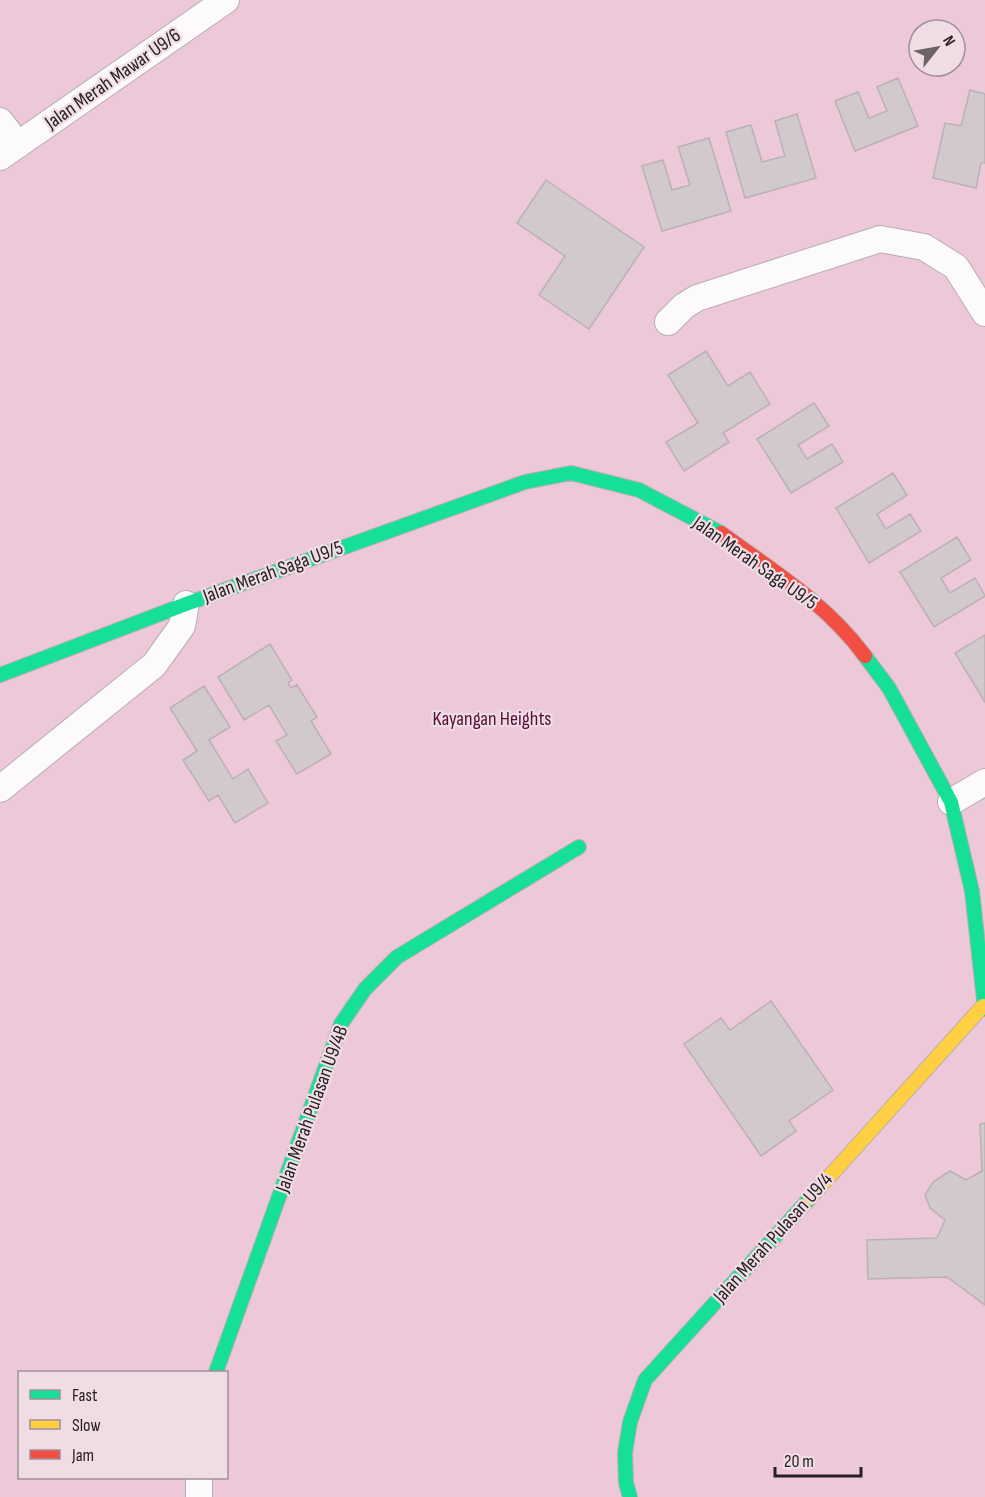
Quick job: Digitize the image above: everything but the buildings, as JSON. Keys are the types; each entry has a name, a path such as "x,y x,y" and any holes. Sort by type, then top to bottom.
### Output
{"street":[{"name":"Jalan Merah Mawar U9/6","path":"9,151 226,0"},
{"path":"0,121 9,151"},
{"path":"668,322 684,306 698,298 880,239 924,247 956,267 985,313"},
{"name":"Jalan Merah Saga U9/5","path":"0,675 186,604 525,482 571,473 639,490 712,527 804,593 849,634 889,688 951,802 973,902 981,954 984,1007"},
{"path":"0,789 154,665 182,626 186,604"},
{"path":"951,802 985,782"},
{"name":"Jalan Merah Pulasan U9/4B","path":"216,1371 340,1024 365,989 397,957 579,847"},
{"name":"Jalan Merah Pulasan U9/4","path":"630,1497 625,1484 631,1413 645,1380 984,1007"},
{"path":"199,1497 200,1479"}],"green space":[{"name":"Kayangan Heights","path":"0,0 985,0 985,1497 0,1497"}],"traffic: fast":[{"path":"0,675 186,604 525,482 571,473 639,490 721,533"},
{"path":"865,656 889,688 951,802 972,891 985,1009"},
{"path":"216,1371 341,1024 365,989 397,957 579,847"},
{"path":"630,1497 626,1483 625,1453 630,1422 645,1380 810,1198"}],"traffic: slow":[{"path":"810,1198 983,1006"}],"traffic: jam":[{"path":"721,533 779,574 816,604 834,620 865,656"}]}
